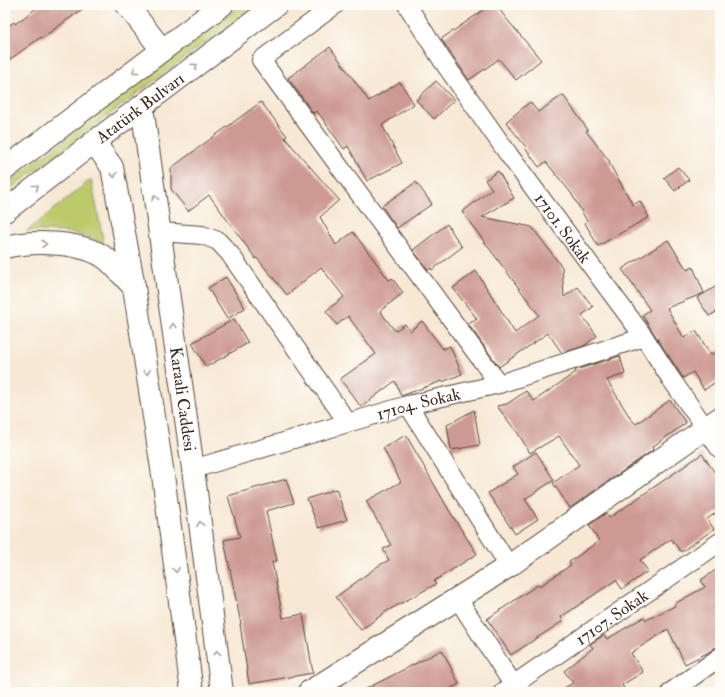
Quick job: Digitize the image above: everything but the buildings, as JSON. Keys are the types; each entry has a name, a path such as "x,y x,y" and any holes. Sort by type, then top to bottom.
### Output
{"main road":[{"path":"127,5 162,50"},
{"name":"Atatürk Bulvarı","path":"5,169 222,5"},
{"name":"Atatürk Bulvarı","path":"5,211 276,5"},
{"name":"Karaali Caddesi","path":"142,106 193,469 222,692"},
{"name":"Karaali Caddesi","path":"94,142 112,167 134,287 163,475 192,692"},
{"path":"5,247 28,244 64,244 81,247 108,260 134,287"},
{"path":"309,692 509,566 713,423"}],"street":[{"path":"335,5 261,60 499,384"},
{"name":"17101. Sokak","path":"407,5 442,60 509,155 644,337 671,379 713,423 720,449"},
{"path":"160,232 202,235 218,241 230,254 348,423"},
{"name":"17104. Sokak","path":"193,469 408,405 499,384 644,337"},
{"path":"408,405 509,566"},
{"name":"17107. Sokak","path":"512,690 720,542"},
{"path":"458,599 512,690"},
{"path":"671,692 720,657"}],"green space":[{"path":"241,5 255,5 5,193 5,185"},
{"path":"91,179 104,244 95,239 66,232 27,231"}]}
